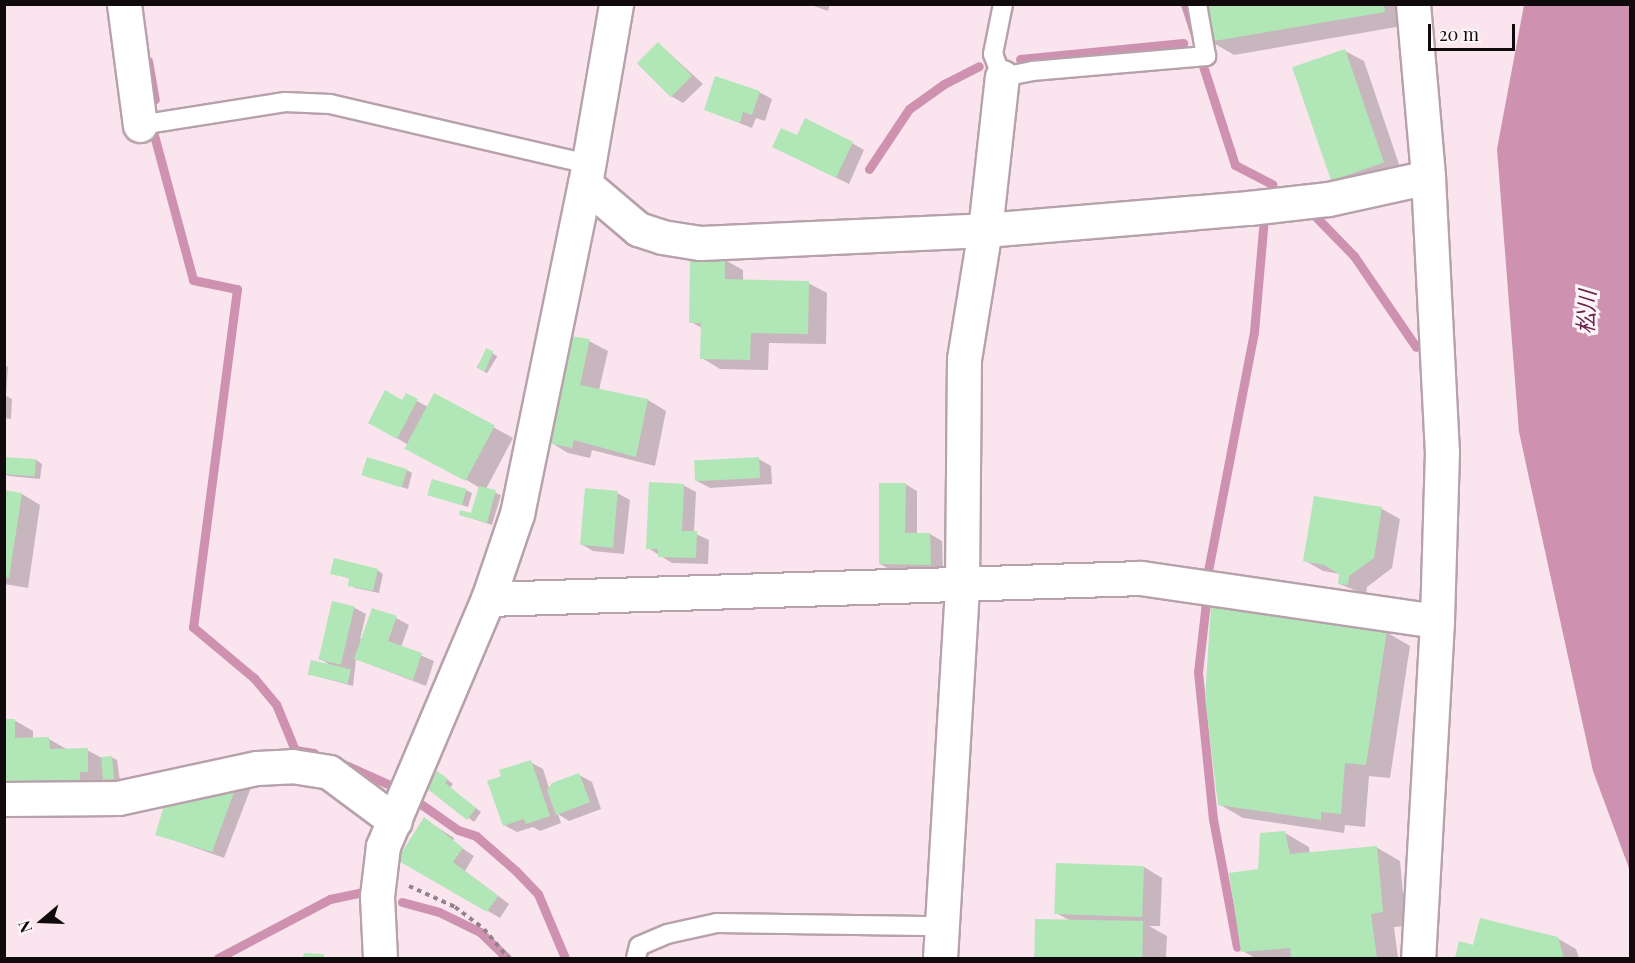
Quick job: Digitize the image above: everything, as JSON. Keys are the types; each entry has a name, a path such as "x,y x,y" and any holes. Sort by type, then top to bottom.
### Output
{"street":[{"path":"124,4 140,125"},
{"path":"380,958 379,882 383,846 488,599 517,514 587,174 616,4"},
{"path":"1413,4 1428,177 1442,451 1437,621 1418,958"},
{"path":"940,958 962,586 964,359 984,230 1002,77"},
{"path":"587,174 638,229 662,237 701,243 984,230 1328,199 1428,177"},
{"path":"488,599 962,586 1141,578 1437,621"},
{"path":"4,799 118,798 257,768 292,766 329,772 394,821"}],"lane":[{"path":"1004,4 993,54 1002,77 1032,71 1206,56 1197,4"},
{"path":"140,125 285,102 330,104 587,174"},
{"path":"636,958 639,946 667,934 717,923 942,926"}],"path":[{"path":"379,882 413,886 455,907 484,929 508,958"}],"water":[{"name":"松川","path":"1524,5 1630,5 1630,871 1593,771 1519,432 1497,149"}],"building":[{"path":"1202,4 1384,4 1385,12 1208,42"},
{"path":"658,42 692,76 671,97 637,63"},
{"path":"1345,49 1384,162 1331,181 1292,67"},
{"path":"715,76 760,91 752,115 743,112 740,123 704,110"},
{"path":"805,118 853,142 836,178 772,147 781,128 797,135"},
{"path":"690,258 725,258 725,279 809,281 808,334 751,333 750,360 700,359 701,323 689,323"},
{"path":"570,336 590,339 580,385 648,399 636,457 574,440 572,448 548,443"},
{"path":"486,348 493,351 485,371 477,368"},
{"path":"385,390 402,400 406,393 418,399 397,439 368,423"},
{"path":"434,393 495,425 465,481 404,449"},
{"path":"4,457 36,459 35,476 4,474"},
{"path":"367,457 407,469 402,487 361,475"},
{"path":"759,457 760,478 695,481 694,460"},
{"path":"432,479 467,489 462,505 427,495"},
{"path":"649,482 684,484 682,531 697,531 696,558 658,557 658,549 646,549"},
{"path":"879,483 906,483 905,533 930,533 931,565 879,564"},
{"path":"479,486 496,490 487,523 459,515 460,510 471,513"},
{"path":"585,488 618,491 613,548 580,545"},
{"path":"4,490 22,493 9,578 4,577"},
{"path":"1314,496 1382,507 1374,558 1349,576 1348,585 1338,584 1339,574 1324,565 1303,561"},
{"path":"334,558 378,569 373,591 348,586 349,578 330,574"},
{"path":"332,601 354,606 341,665 319,659"},
{"path":"1211,607 1387,631 1366,765 1345,763 1341,814 1321,812 1321,820 1218,805 1205,698"},
{"path":"372,608 397,616 388,641 422,653 413,680 354,659"},
{"path":"311,660 351,669 348,684 308,675"},
{"path":"4,719 15,719 15,738 49,737 50,749 88,748 88,772 80,772 80,790 10,791 10,781 4,782"},
{"path":"112,756 114,779 103,780 101,757"},
{"path":"531,760 550,816 526,824 524,819 503,826 487,781 501,776 499,770"},
{"path":"437,771 448,779 445,783 476,808 467,820 425,787"},
{"path":"579,773 590,802 556,815 547,790 552,783"},
{"path":"240,776 212,852 155,835 167,796"},
{"path":"424,817 463,848 453,862 498,896 487,912 397,860"},
{"path":"1285,831 1290,854 1377,846 1383,912 1371,914 1377,958 1291,958 1290,948 1241,952 1229,873 1258,869 1260,833"},
{"path":"1056,863 1144,866 1142,917 1054,914"},
{"path":"1480,918 1558,937 1564,958 1455,958 1459,941 1473,945"},
{"path":"1035,919 1143,921 1142,958 1034,958"},
{"path":"304,953 324,954 324,958 303,958"}],"waterway":[{"path":"1185,4 1194,32"},
{"path":"1020,59 1183,43"},
{"path":"148,61 155,99"},
{"path":"869,169 909,109 944,84 979,66"},
{"path":"1203,66 1235,165 1272,184"},
{"path":"154,135 193,280 237,289 193,627 254,678 276,704 295,750 314,753"},
{"path":"1315,216 1354,256 1416,347"},
{"path":"1207,576 1254,332 1264,218"},
{"path":"1206,602 1198,672 1213,819 1237,947"},
{"path":"341,763 390,785"},
{"path":"418,802 458,830 476,836 538,894 565,958"},
{"path":"218,958 330,899 362,892"},
{"path":"402,902 439,912 480,932 507,958"}]}
